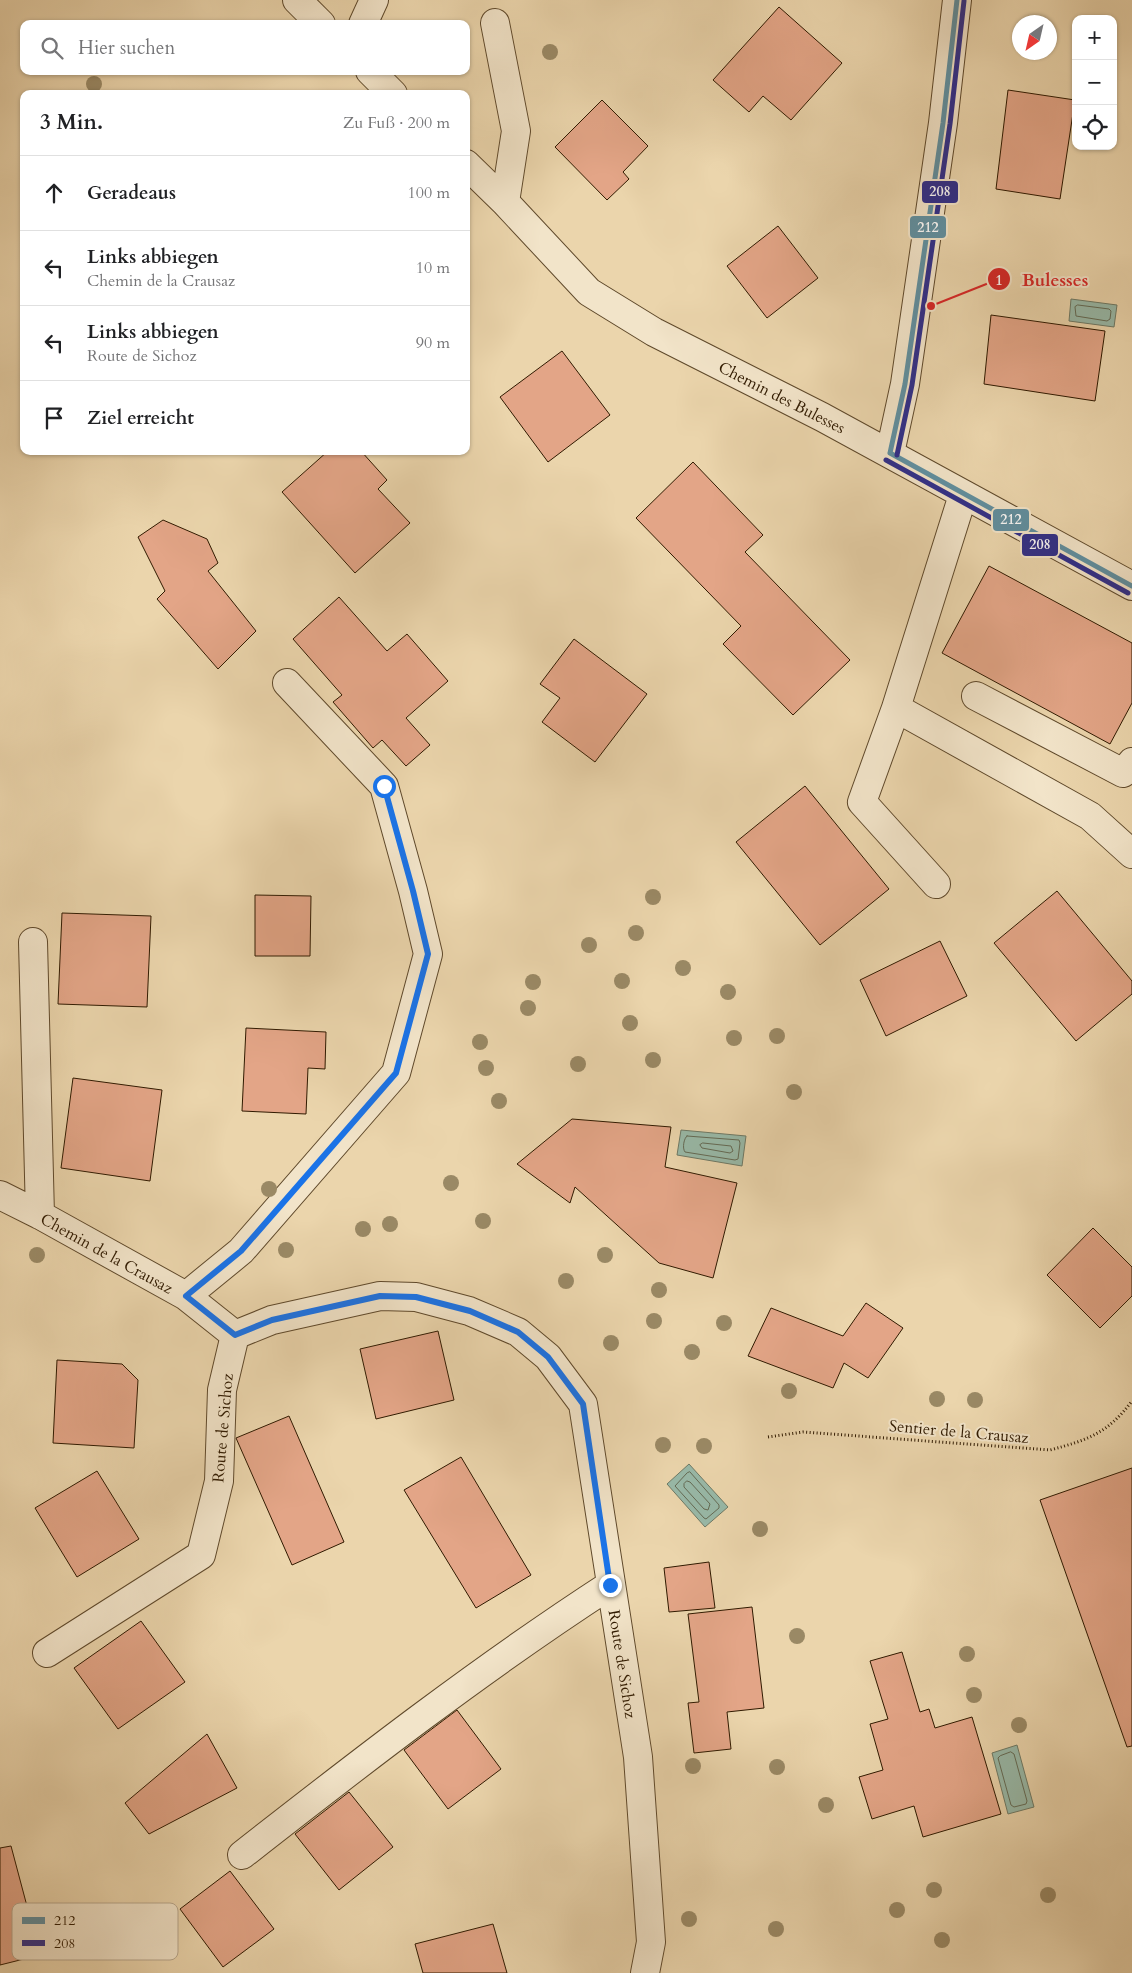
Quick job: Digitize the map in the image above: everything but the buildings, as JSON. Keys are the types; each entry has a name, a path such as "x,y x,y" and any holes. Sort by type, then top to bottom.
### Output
{"street":[{"path":"297,0 317,20"},
{"path":"364,20 374,0"},
{"path":"890,453 905,384 943,123 957,0"},
{"path":"495,23 516,131 505,202"},
{"path":"374,75 389,90"},
{"name":"Chemin des Bulesses","path":"470,168 590,292 654,332 796,403 1132,586"},
{"path":"936,884 862,802 896,708 963,495"},
{"path":"186,1296 241,1251 396,1073 428,954 384,786 287,683"},
{"path":"976,696 1123,773 1132,762"},
{"path":"896,708 1090,816 1132,854"},
{"path":"33,942 40,1215"},
{"name":"Chemin de la Crausaz","path":"0,1195 40,1215 186,1296 235,1335"},
{"name":"Route de Sichoz","path":"47,1653 201,1555 219,1481 222,1390 235,1335 272,1320 380,1296 416,1297 470,1311 518,1332 548,1357 583,1404 638,1757 651,1942 646,1973"},
{"path":"242,1855 333,1783 504,1657 610,1585"}],"path":[{"name":"Sentier de la Crausaz","path":"768,1437 804,1432 1050,1450 1083,1442 1104,1430 1122,1415 1132,1400"}],"water":[{"path":"1071,299 1117,305 1114,327 1069,321"},
{"path":"681,1130 746,1136 742,1166 677,1155"},
{"path":"689,1464 728,1507 705,1527 667,1484"},
{"path":"1017,1745 1034,1807 1008,1814 992,1753"}],"transit line":[{"name":"212","path":"890,453 905,384 943,123 957,0"},
{"name":"208","path":"897,455 912,385 950,124 964,1"},
{"name":"212","path":"890,453 1132,586"},
{"name":"208","path":"886,460 1128,593"}],"place":[{"name":"Bulesses","path":"931,306"}],"route":[{"path":"384,786 428,954 396,1073 241,1251 186,1296 235,1335 272,1320 380,1296 416,1297 470,1311 518,1332 548,1357 583,1404 610,1585"}]}
